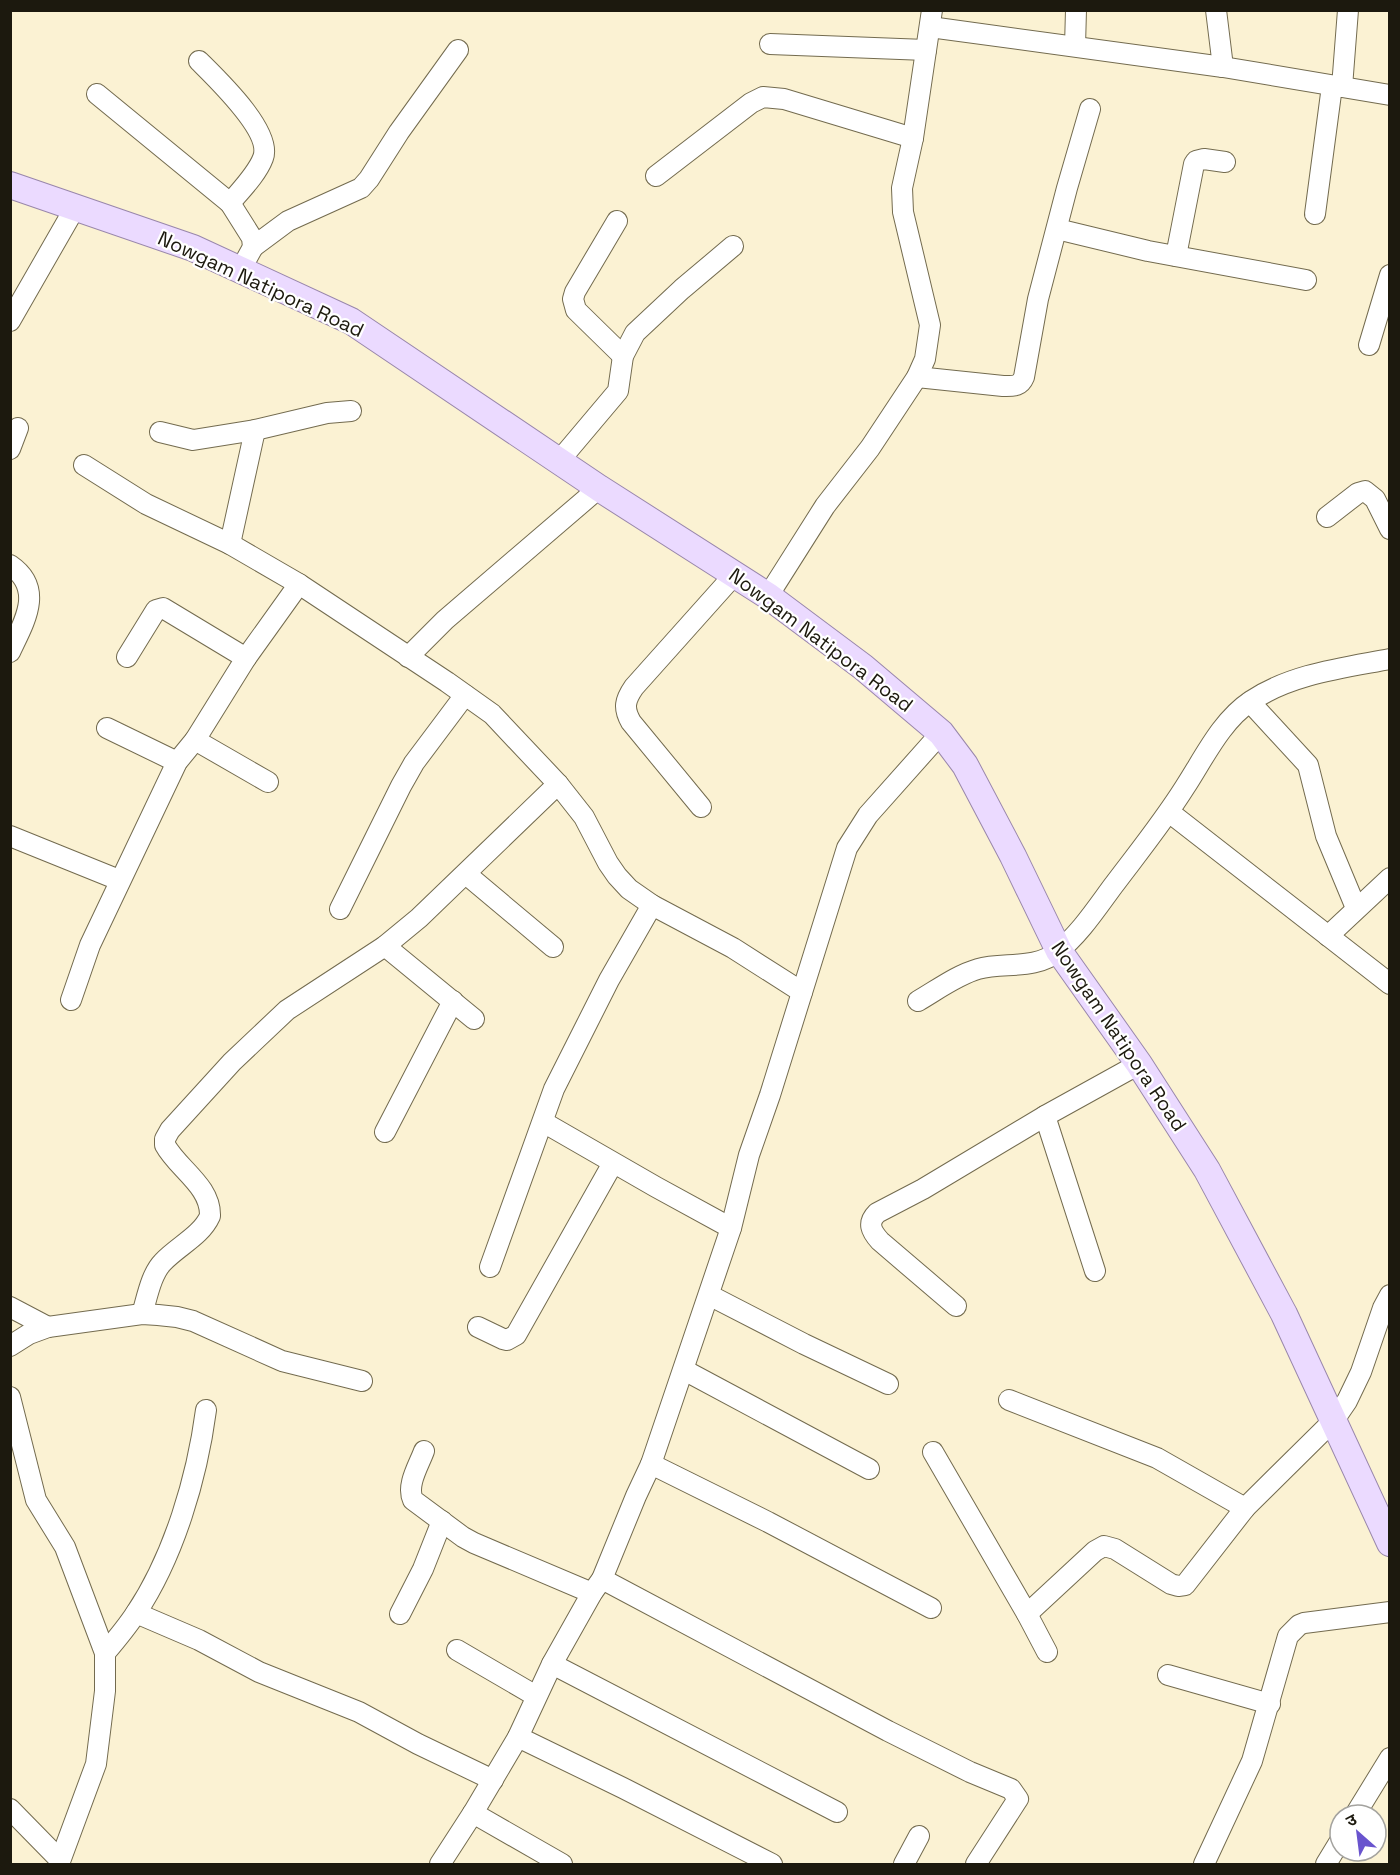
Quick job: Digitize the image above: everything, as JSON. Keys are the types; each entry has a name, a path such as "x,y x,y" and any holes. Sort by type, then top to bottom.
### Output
{"main road":[{"name":"Nowgam Natipora Road","path":"10,185 193,248 351,321 599,488 768,596 863,667 941,733 965,765 1059,951 1139,1064 1207,1170 1284,1314 1389,1543"}],"street":[{"path":"1075,46 1076,10"},
{"path":"1216,10 1223,67"},
{"path":"1315,214 1348,10"},
{"path":"768,596 825,506 870,448 917,377 924,358 930,325 903,212 902,188 913,138 931,19 1075,46 1223,67 1389,95"},
{"path":"770,44 926,50"},
{"path":"241,270 253,247 288,221 361,188 458,50"},
{"path":"199,61 243,107 265,147 263,160 230,203"},
{"path":"97,94 230,203 246,226 252,238 253,247"},
{"path":"656,176 751,103 763,97 784,99 913,138"},
{"path":"917,377 1003,386 1017,386 1022,383 1038,299 1090,109"},
{"path":"1176,256 1194,164 1204,159 1225,162"},
{"path":"10,321 76,206"},
{"path":"616,221 573,299 576,310 623,356"},
{"path":"1057,229 1176,256 1306,280"},
{"path":"559,461 618,391 623,356 635,333 733,246"},
{"path":"1369,345 1388,286"},
{"path":"160,432 193,441 255,430 327,413 351,411"},
{"path":"10,449 18,428"},
{"path":"230,544 255,430"},
{"path":"84,465 157,511 230,544 299,584 492,714 558,784 584,817 617,876 629,889 652,905 733,948 802,992"},
{"path":"408,657 445,620 599,488"},
{"path":"1327,517 1358,493 1365,491 1375,499 1389,529"},
{"path":"10,565 26,580 30,594 29,609 10,652"},
{"path":"701,807 631,722 626,713 625,704 634,687 735,574"},
{"path":"71,1000 90,945 177,762 195,740 246,658 299,584"},
{"path":"128,657 156,610 163,608 246,658"},
{"path":"918,1001 974,970 1039,962 1059,951 1083,925 1169,812 1221,731 1234,715 1250,702 1270,690 1333,669 1389,659"},
{"path":"340,909 405,778 465,695"},
{"path":"1250,702 1308,765 1326,836 1356,908"},
{"path":"107,728 177,762"},
{"path":"440,1864 518,1737 552,1664 597,1586 651,1464 731,1228 748,1155 770,1095 848,848 868,815 941,733"},
{"path":"195,740 268,782"},
{"path":"141,1314 150,1286 161,1263 200,1230 210,1216 208,1202 197,1183 165,1145 165,1139 170,1130 232,1062 287,1010 385,946 466,874 558,784"},
{"path":"1169,812 1389,984"},
{"path":"10,836 119,880"},
{"path":"466,874 553,947"},
{"path":"1328,936 1389,878"},
{"path":"490,1267 554,1089 609,980 652,905"},
{"path":"385,946 474,1019"},
{"path":"385,1132 453,1001"},
{"path":"956,1306 880,1241 872,1230 870,1224 872,1219 877,1213 923,1189 1045,1116 1139,1064"},
{"path":"1045,1116 1095,1271"},
{"path":"543,1122 731,1228"},
{"path":"478,1326 507,1340 516,1335 613,1163"},
{"path":"709,1295 888,1384"},
{"path":"1027,1614 1095,1551 1104,1546 1115,1548 1171,1584 1185,1585 1245,1508 1334,1420 1347,1401 1361,1372 1379,1317 1389,1295"},
{"path":"10,1307 48,1327"},
{"path":"10,1346 29,1334 48,1327 141,1314 177,1317 193,1321 282,1361 362,1380"},
{"path":"684,1370 869,1469"},
{"path":"10,1397 36,1500 65,1547 105,1653 105,1691 96,1764 59,1862 10,1809"},
{"path":"1009,1400 1156,1458 1245,1508"},
{"path":"105,1653 136,1613 156,1579 173,1541 201,1448 206,1410"},
{"path":"424,1451 411,1485 413,1500 474,1543 597,1586 970,1772 1011,1790 1018,1798 976,1864"},
{"path":"933,1452 1047,1652"},
{"path":"651,1464 768,1521 931,1608"},
{"path":"399,1614 423,1569 442,1521"},
{"path":"1204,1864 1251,1761 1270,1704 1288,1636 1299,1625 1317,1620 1389,1612"},
{"path":"136,1613 199,1641 259,1672 359,1712 492,1780"},
{"path":"457,1650 536,1696"},
{"path":"552,1664 837,1812"},
{"path":"1168,1675 1270,1704"},
{"path":"518,1737 772,1864"},
{"path":"1362,1803 1389,1758"},
{"path":"473,1813 562,1864"},
{"path":"904,1864 919,1836"}]}
